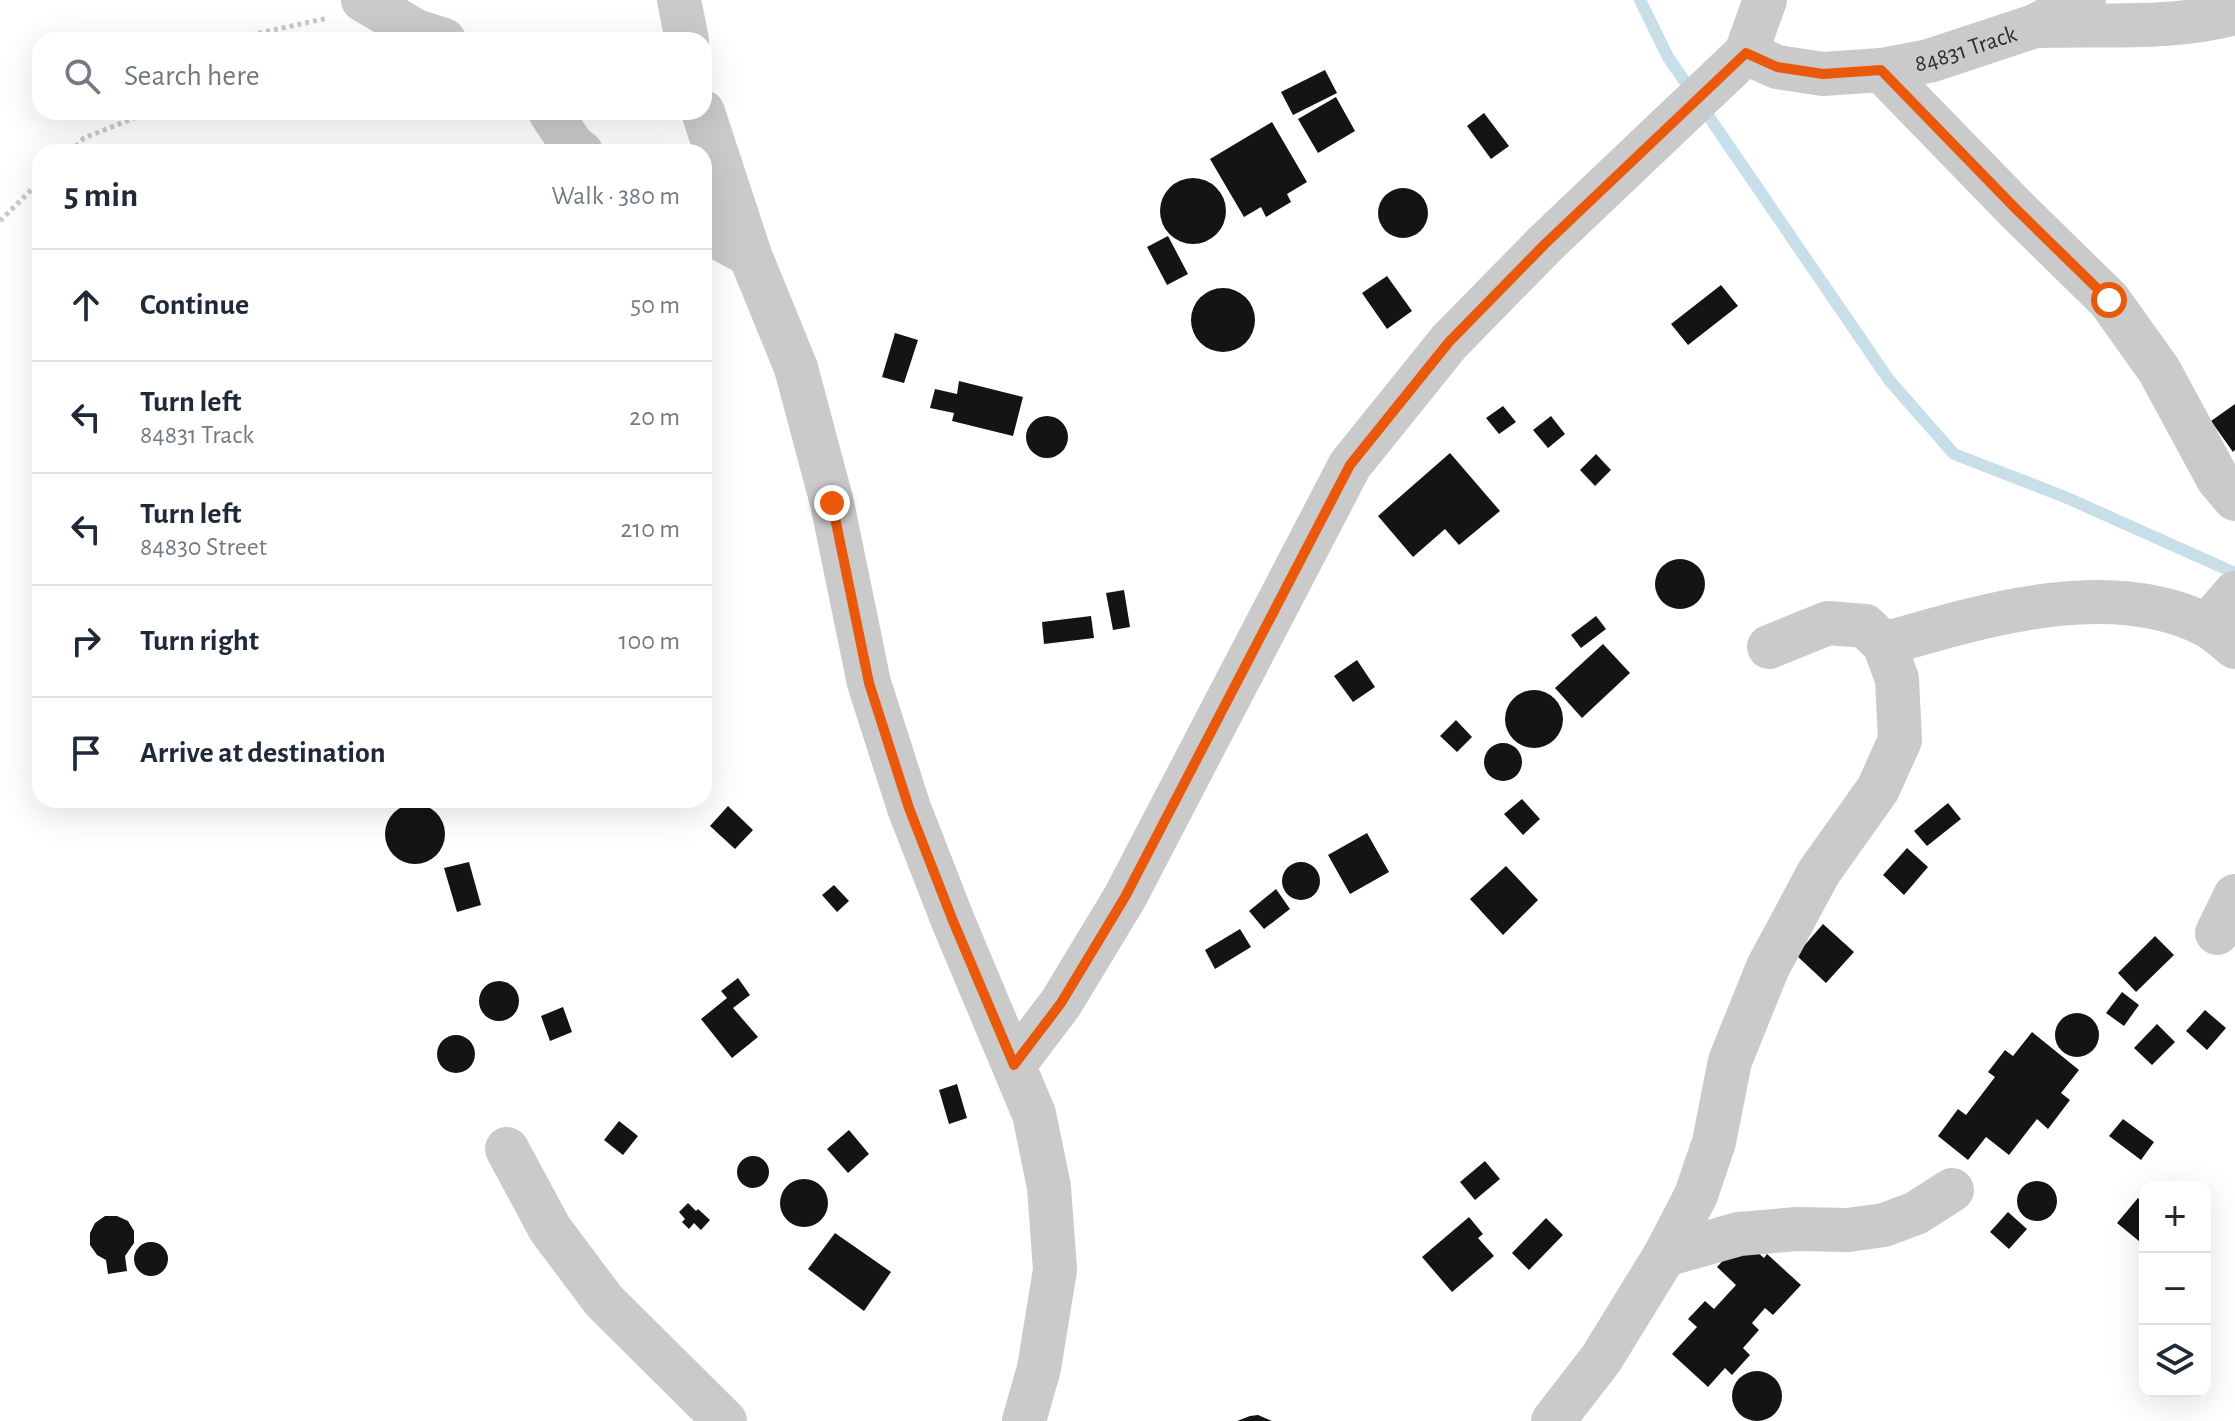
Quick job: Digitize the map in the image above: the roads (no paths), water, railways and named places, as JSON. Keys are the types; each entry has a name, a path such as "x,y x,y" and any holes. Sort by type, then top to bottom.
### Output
{"street":[{"path":"679,0 685,32"},
{"path":"1014,1065 1061,1003 1125,897 1350,465 1449,342 1545,244 1746,53 1765,0"},
{"name":"84831 Track","path":"1746,53 1777,67 1823,74 1881,70 1929,61 2035,26 2084,0"},
{"path":"369,4 419,32"},
{"path":"2035,26 2167,25 2210,20 2235,13"},
{"path":"1881,70 2109,300 2159,370 2218,479 2235,499"},
{"path":"555,120 571,144"},
{"path":"706,120 750,255 796,368 832,503 869,683 909,808 1034,1114 1049,1187 1055,1270 1039,1368 1024,1421"},
{"path":"712,234 750,255"},
{"path":"1884,644 1973,618 2041,606 2096,602 2154,606 2226,622"},
{"path":"1553,1421 1601,1359 1665,1255 1696,1195 1714,1142 1730,1061 1768,967 1819,872 1878,789 1900,740 1897,679 1884,644 1865,626 1828,623 1769,647"},
{"path":"507,1149 550,1229 604,1301 725,1421"},
{"path":"1665,1255 1739,1234 1797,1229 1848,1230 1884,1225 1916,1213 1952,1190"}],"waterway":[{"path":"1640,0 1668,57 1889,380 1954,454 2065,497 2235,573"}]}
